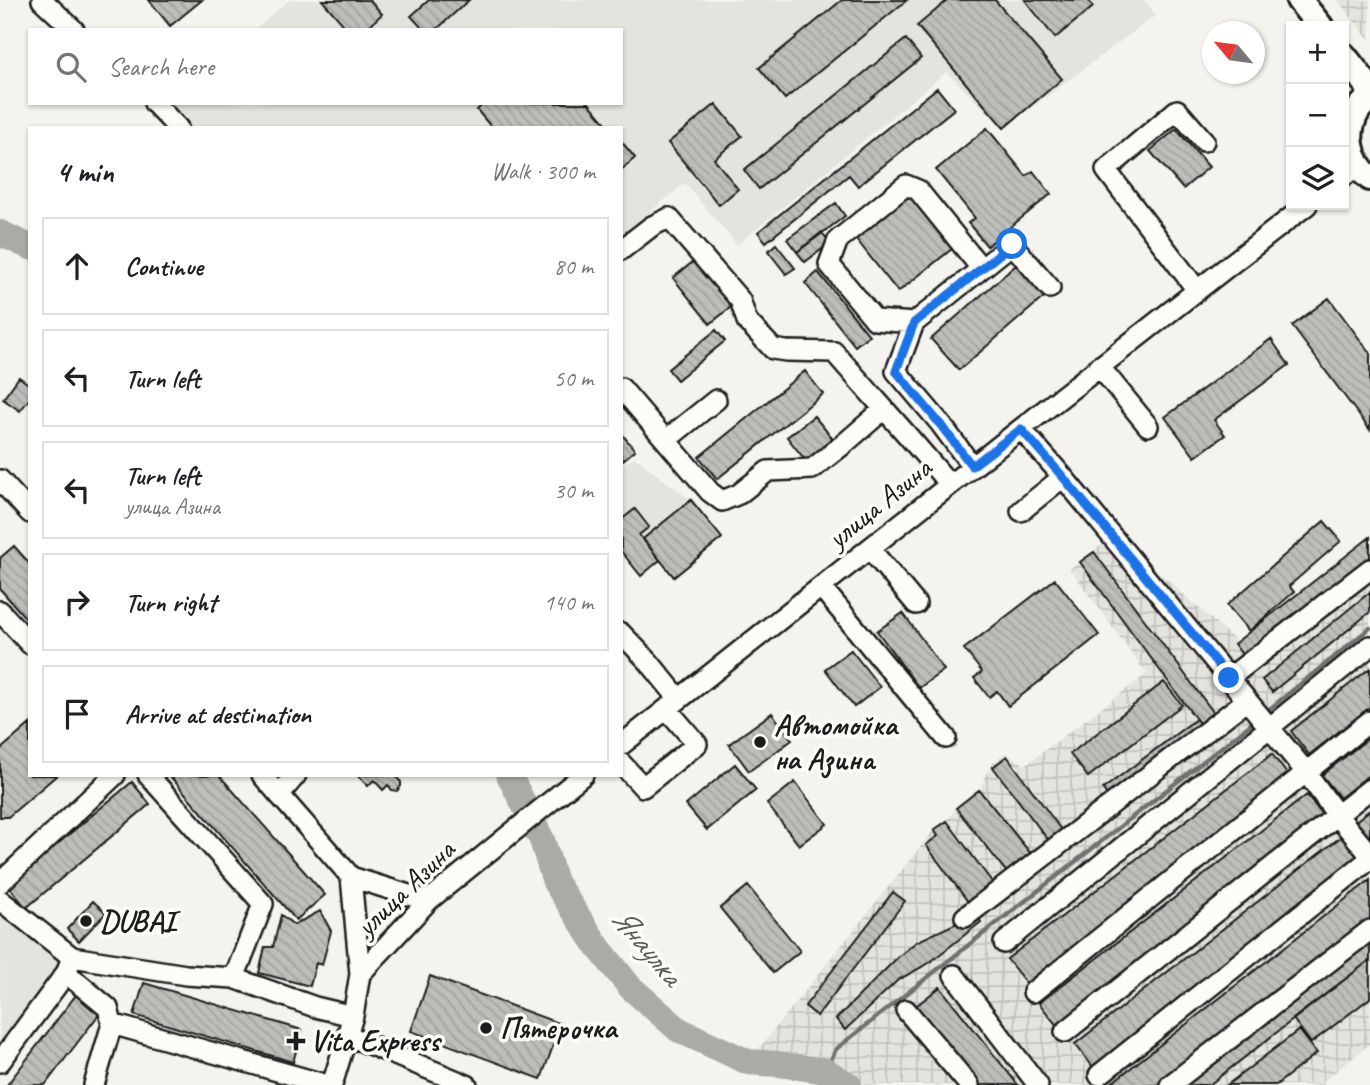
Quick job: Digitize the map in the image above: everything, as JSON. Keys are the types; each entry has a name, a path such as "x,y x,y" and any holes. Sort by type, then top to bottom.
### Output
{"main road":[{"path":"1299,0 1316,21"},
{"path":"1349,62 1370,89"},
{"path":"1357,173 1350,141 1352,124 1359,109 1370,97"}],"street":[{"path":"41,0 72,28"},
{"path":"156,105 176,126"},
{"path":"1197,290 1106,170 1177,110 1204,141"},
{"path":"914,323 875,320 828,264 838,240 906,186 918,190 981,268"},
{"name":"улица Азина","path":"623,743 949,484 1301,210"},
{"path":"623,248 652,226 668,218 740,300 747,321 773,349 834,352 949,484"},
{"path":"972,466 896,371 914,323 1012,244 1050,288"},
{"path":"1099,366 1148,426"},
{"path":"623,390 710,492 722,500 739,494 768,471 812,469 883,410"},
{"path":"666,440 716,400"},
{"path":"1021,429 1306,772 1370,857 1099,1075"},
{"path":"1021,512 1063,477"},
{"path":"0,480 28,511"},
{"path":"870,549 916,604"},
{"path":"1229,678 1370,569"},
{"path":"822,587 946,738"},
{"path":"0,611 28,642"},
{"path":"623,635 649,662 697,744 643,787 623,765"},
{"path":"1004,943 1370,646"},
{"path":"965,917 1247,700"},
{"path":"1033,992 1370,721"},
{"path":"0,883 113,777"},
{"path":"150,777 263,904 234,978"},
{"path":"264,777 351,877 428,901"},
{"path":"279,795 294,777"},
{"name":"улица Азина","path":"330,1085 350,1026 360,974 428,901 581,777"},
{"path":"1065,1032 1370,789"},
{"path":"351,877 360,974"},
{"path":"0,900 69,965 108,1008 112,1024 94,1085"},
{"path":"1170,1085 1370,930"},
{"path":"69,965 234,978 315,1007 467,1085"},
{"path":"0,1062 69,965"},
{"path":"954,975 1038,1085"},
{"path":"906,1010 969,1085"},
{"path":"112,1024 330,1085"}],"shaded area":[{"path":"289,0 1144,0 1156,15 1004,128 946,72 737,245 685,183 623,234 623,126 176,126 161,110 167,105 623,105 623,28 257,28"},
{"path":"1337,0 1370,0 1370,41"},
{"path":"634,457 691,500 643,539 623,532 623,465"},
{"path":"1116,534 1237,642 1370,537 1370,1044 1322,1082 1324,1085 849,1085 826,1071 748,1062 934,830 979,790 992,764 1006,753 1025,765 1147,674 1070,569"},
{"path":"0,914 61,963 0,1049"}],"building":[{"path":"149,0 202,0 170,26"},
{"path":"322,0 370,0 382,14 367,28 346,28"},
{"path":"429,0 469,0 438,28 422,28 411,16"},
{"path":"842,0 907,0 785,99 759,68"},
{"path":"948,0 995,0 1062,79 1004,128 917,26"},
{"path":"1025,0 1088,0 1093,7 1055,38"},
{"path":"906,39 921,58 759,189 744,170"},
{"path":"937,88 954,109 858,186 849,175 766,242 758,232"},
{"path":"716,104 742,136 714,159 738,189 719,205 668,143"},
{"path":"482,105 591,105 608,126 490,126 477,110"},
{"path":"987,128 1026,176 1033,171 1051,194 987,246 968,223 975,218 936,170"},
{"path":"1176,129 1209,167 1183,189 1150,151"},
{"path":"623,143 635,158 623,168"},
{"path":"910,195 953,248 898,292 856,239"},
{"path":"836,203 845,216 797,252 787,239"},
{"path":"822,232 830,243 805,262 797,252"},
{"path":"776,244 795,268 786,274 768,251"},
{"path":"694,261 732,306 710,324 673,278"},
{"path":"1016,265 1044,297 959,370 931,339"},
{"path":"818,272 869,335 855,346 805,283"},
{"path":"1329,298 1370,353 1370,430 1292,326"},
{"path":"716,330 725,341 677,380 668,369"},
{"path":"1271,339 1289,365 1214,420 1225,435 1195,457 1165,417"},
{"path":"805,371 823,394 717,479 699,457"},
{"path":"19,377 28,384 28,401 20,411 3,399"},
{"path":"814,416 833,439 806,461 787,437"},
{"path":"623,435 635,450 623,460"},
{"path":"691,500 722,538 674,577 643,539"},
{"path":"635,509 649,527 639,535 660,560 641,576 623,554 623,518"},
{"path":"1324,521 1341,541 1289,586 1294,592 1249,631 1227,605"},
{"path":"1370,537 1370,559 1245,658 1234,644"},
{"path":"14,546 28,562 28,621 0,589 0,558"},
{"path":"1094,552 1219,720 1204,730 1080,562"},
{"path":"1055,579 1099,635 1008,706 997,691 989,697 974,678 982,672 964,649"},
{"path":"1370,592 1370,612 1272,692 1262,680"},
{"path":"903,613 944,670 919,688 877,631"},
{"path":"851,650 880,687 854,707 825,669"},
{"path":"1370,668 1370,707 1309,755 1291,731"},
{"path":"1164,682 1182,705 1088,777 1070,754"},
{"name":"Автомойка на Азина","path":"772,713 792,740 749,771 729,744"},
{"path":"1196,719 1204,730 1110,800 1103,789"},
{"path":"28,726 28,777 55,777 8,817 0,817 0,750"},
{"path":"1370,737 1370,774 1340,798 1322,775"},
{"path":"1272,754 1290,778 1026,983 1007,959"},
{"path":"1007,756 1062,831 1049,841 993,767"},
{"path":"735,764 756,790 707,830 686,805"},
{"path":"171,777 221,777 325,895 296,920"},
{"path":"359,777 396,777 401,782 397,791 388,785 383,790 374,780 368,786"},
{"path":"132,782 150,804 26,908 8,885"},
{"path":"795,782 827,824 799,845 767,804"},
{"path":"979,790 1032,855 1008,874 956,808"},
{"path":"1307,795 1325,819 1058,1027 1039,1003"},
{"path":"1370,810 1370,845 1353,823"},
{"path":"947,821 994,885 969,903 926,845 938,836 934,830"},
{"path":"1342,836 1360,859 1093,1067 1075,1044"},
{"path":"1370,880 1370,919 1157,1085 1109,1085"},
{"path":"748,886 800,951 773,973 720,908"},
{"path":"893,892 905,901 817,1016 805,1006"},
{"name":"DUBAI","path":"93,901 106,913 79,941 67,929"},
{"path":"320,911 331,931 322,965 316,963 310,986 259,973 265,947 273,947 281,915 294,925"},
{"path":"976,914 981,922 929,963 898,980 845,1030 836,1019 916,942"},
{"path":"1370,943 1370,960 1209,1085 1186,1085"},
{"path":"1370,960 1370,998 1311,1043 1293,1019"},
{"name":"Пятерочка","path":"430,976 561,1024 541,1079 411,1031"},
{"path":"144,983 302,1030 293,1062 134,1015"},
{"path":"940,987 1018,1085 980,1085 916,1006"},
{"path":"76,995 100,1013 45,1085 7,1085"},
{"path":"1299,1030 1317,1053 1276,1085 1227,1085"}],"waterway":[{"name":"Янаулка","path":"0,233 28,246"},
{"path":"1267,711 1370,628"},
{"path":"826,1071 836,1049 1251,724"},
{"name":"Янаулка","path":"510,777 542,840 555,882 598,947 630,987 679,1030 748,1062 826,1071 849,1085"}],"place":[{"name":"Автомойка на Азина","path":"760,742"},
{"name":"DUBAI","path":"86,921"},
{"name":"Пятерочка","path":"486,1028"},
{"name":"Vita Express","path":"296,1041"}],"route":[{"path":"1012,244 914,323 896,371 972,466 1021,429 1229,678"}]}
